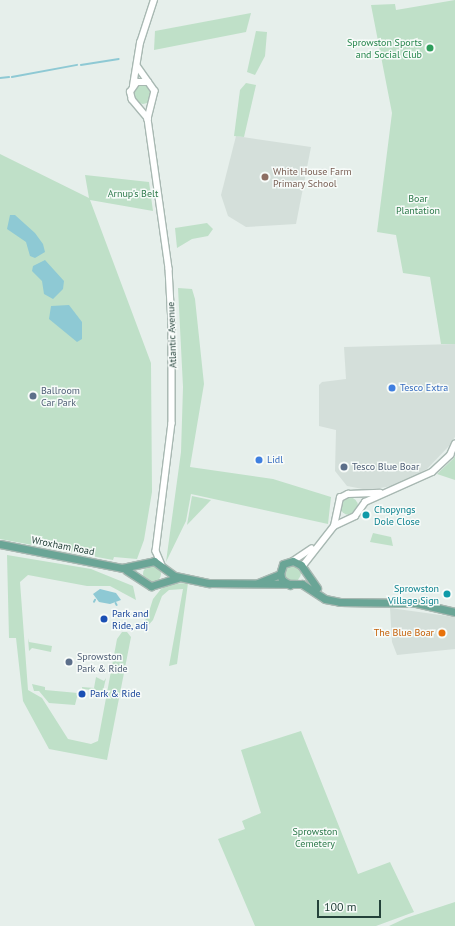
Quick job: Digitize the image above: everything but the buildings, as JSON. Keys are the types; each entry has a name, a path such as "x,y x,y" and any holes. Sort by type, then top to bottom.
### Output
{"main road":[{"name":"Wroxham Road","path":"0,544 122,568 144,565 154,561 181,578"},
{"name":"Wroxham Road","path":"293,561 283,564 280,574 282,580 293,585"},
{"path":"293,561 333,600"},
{"path":"142,580 144,565"},
{"path":"163,567 163,581"},
{"name":"Wroxham Road","path":"122,568 150,586 163,581 181,578 217,584 258,583 308,586 325,599 416,604 455,612"},
{"path":"293,585 303,570"},
{"name":"Wroxham Road","path":"258,583 280,574"}],"street":[{"path":"132,86 138,67 140,43 154,0"},
{"name":"Atlantic Avenue","path":"138,67 155,91 148,119 169,269 174,378 169,464 156,551 144,565"},
{"path":"132,86 141,81 149,82"},
{"name":"Atlantic Avenue","path":"132,86 130,96 148,119"},
{"path":"138,105 152,102"},
{"path":"303,570 316,546 334,526 350,518 365,502 432,472 450,455 455,444"},
{"path":"334,526 340,498 353,494 392,491"},
{"path":"353,494 359,499 361,507"},
{"path":"338,511 350,518"},
{"path":"293,561 316,546"},
{"path":"156,551 163,567"}],"shaded area":[{"name":"White House Farm Primary School","path":"236,136 311,147 296,224 246,227 228,216 221,195"},
{"path":"455,344 455,437 449,446 427,469 398,485 368,490 347,486 335,471 336,430 319,426 319,385 322,382 346,379 344,347"},
{"path":"390,608 455,617 455,649 397,655 392,642"}],"green space":[{"name":"Boar Plantation","path":"455,0 455,344 441,344 430,277 403,273 396,235 377,232 392,113 371,5 395,4 396,10"},
{"path":"251,13 246,32 154,50 155,31"},
{"path":"256,31 267,32 265,56 255,75 247,72"},
{"path":"246,83 256,85 244,137 234,136 240,90"},
{"path":"143,84 150,87 153,94 150,101 143,104 136,101 133,94 136,87"},
{"name":"Arnup's Belt","path":"0,154 89,198 85,175 149,182 153,211 90,200 151,363 152,492 144,540 137,559 114,557 113,560 0,539"},
{"path":"207,223 213,229 208,236 192,239 177,248 175,228"},
{"path":"178,288 192,289 195,299 204,384 190,467 273,479 331,497 328,524 191,494 186,521 166,562 181,452 183,387"},
{"path":"455,456 455,480 437,474 453,459"},
{"path":"192,496 211,500 187,525"},
{"path":"349,497 355,500 358,506 355,512 349,515 343,512 340,506 343,500"},
{"path":"373,533 391,537 393,546 370,542"},
{"path":"7,555 91,569 133,586 136,600 110,586 87,586 28,575 20,582 28,690 42,698 68,739 91,744 98,741 117,639 122,632 127,632 131,637 107,760 49,749 23,701 16,638 9,638"},
{"path":"292,564 298,567 301,573 298,579 292,582 286,579 283,573 286,567"},
{"path":"148,565 156,565 161,570 159,581 156,583 148,583 143,578 143,570"},
{"path":"188,583 177,664 169,666 183,589 169,590 162,596 153,620 144,630 140,625 147,618 153,599 161,589 170,584"},
{"path":"28,638 29,642 52,646 51,652 32,648 29,651"},
{"path":"96,677 104,681 106,678 103,691 82,689 82,687 94,688"},
{"path":"32,684 45,687 45,690 78,693 75,705 49,703 39,691 34,691"},
{"name":"Sprowston Cemetery","path":"301,731 358,874 390,862 414,912 376,926 255,926 218,839 245,829 242,821 261,813 241,750"},
{"path":"455,902 455,926 389,926 406,918"}],"water":[{"path":"10,215 15,215 35,233 43,244 45,252 35,258 30,256 26,242 7,229"},
{"path":"45,260 64,281 63,289 53,299 44,294 42,281 32,271 33,266"},
{"path":"69,305 82,322 82,339 77,342 49,319 51,306"},
{"path":"100,589 116,593 121,600 110,604 99,602 93,594"}],"waterway":[{"path":"81,65 119,59"},
{"path":"12,77 77,65"},
{"path":"0,78 9,77"}],"place":[{"name":"Sprowston Sports and Social Club","path":"430,48"},
{"name":"White House Farm Primary School","path":"265,177"},
{"name":"Tesco Extra","path":"392,388"},
{"name":"Ballroom Car Park","path":"33,396"},
{"name":"Lidl","path":"259,460"},
{"name":"Tesco Blue Boar","path":"344,467"},
{"name":"Chopyngs Dole Close","path":"366,515"},
{"name":"Sprowston Village Sign","path":"447,594"},
{"name":"Park and Ride, adj","path":"104,619"},
{"name":"The Blue Boar","path":"442,633"},
{"name":"Sprowston Park & Ride","path":"69,662"},
{"name":"Park & Ride","path":"82,694"}]}
